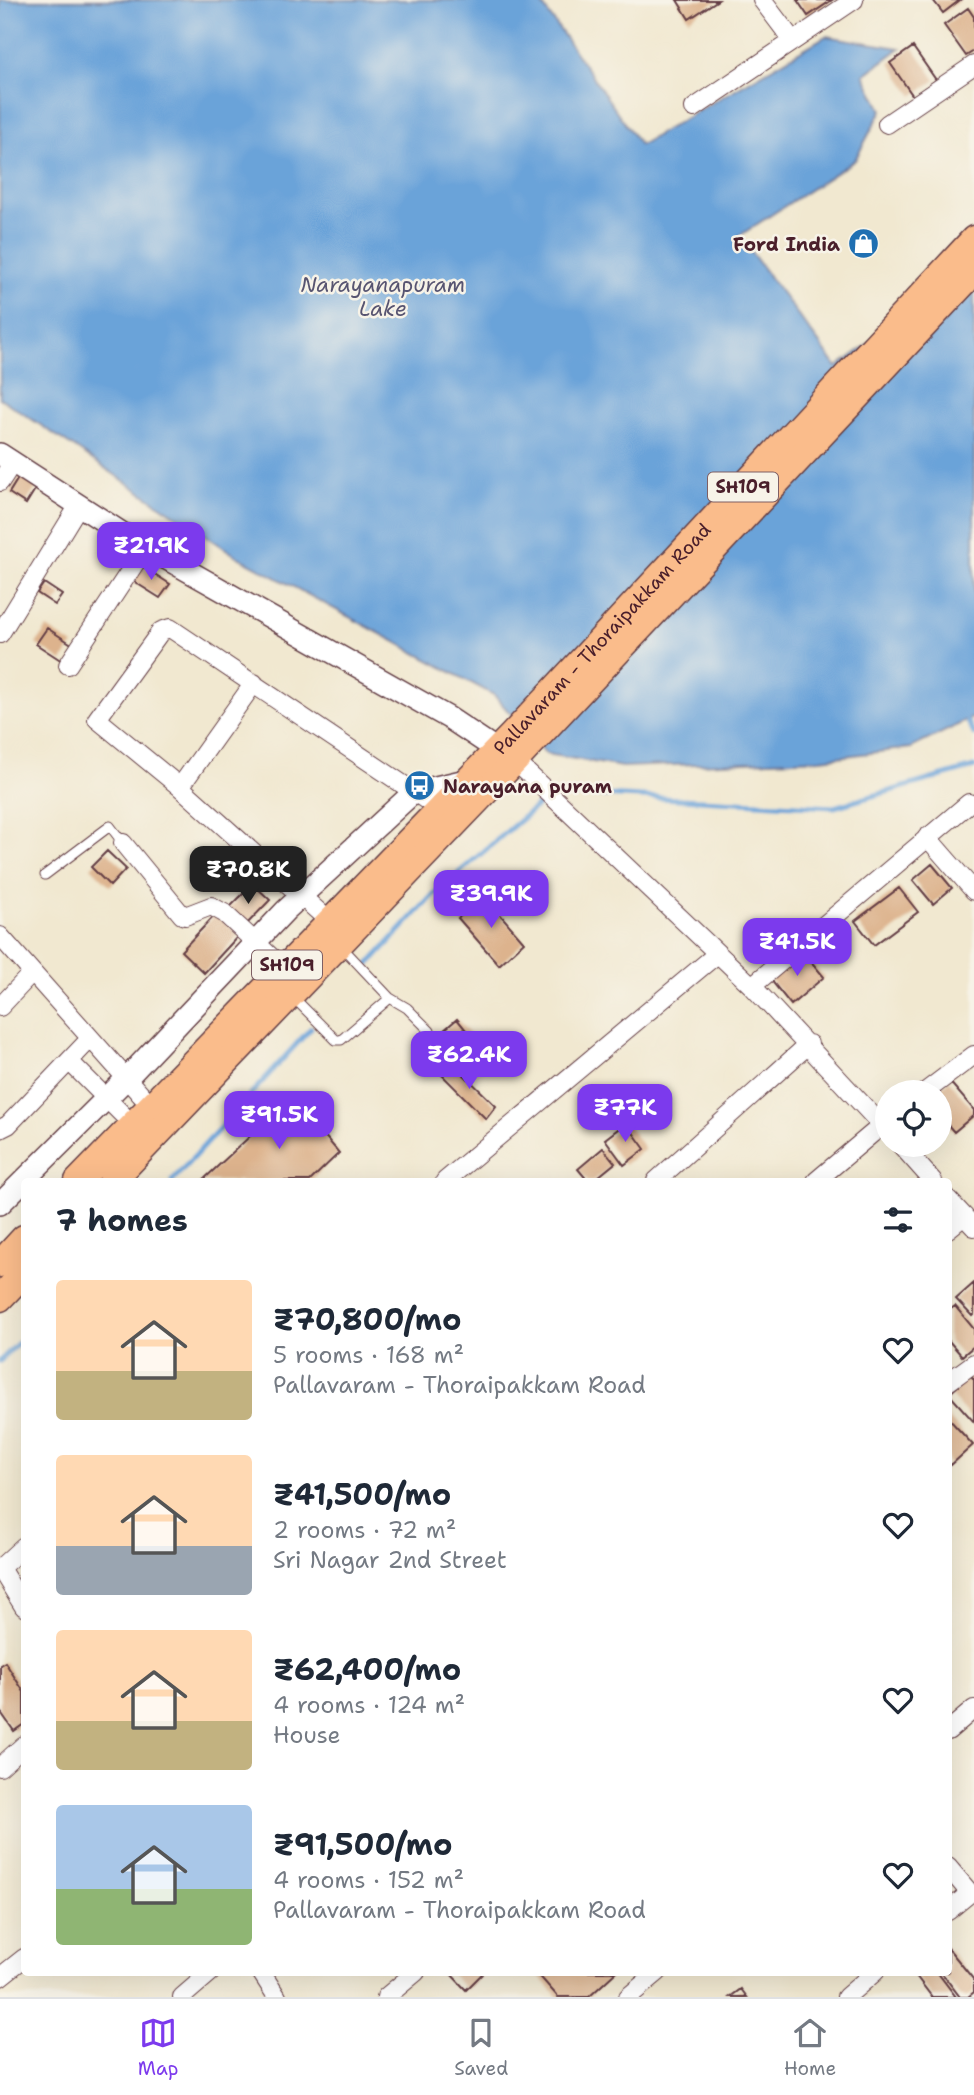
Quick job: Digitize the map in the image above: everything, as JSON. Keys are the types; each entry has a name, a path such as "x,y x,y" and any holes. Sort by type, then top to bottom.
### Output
{"main road":[{"name":"Pallavaram - Thoraipakkam Road","path":"115,1178 291,995 335,933 438,808 466,780 506,755 974,239"},
{"name":"Pallavaram - Thoraipakkam Road","path":"81,1178 284,969 335,933 974,272"},
{"path":"0,1298 11,1255"}],"street":[{"path":"762,0 793,41"},
{"path":"694,108 854,0"},
{"path":"887,124 974,65"},
{"path":"0,482 6,458 145,548 449,718 506,755 547,790 751,986 875,1113"},
{"path":"0,634 79,505"},
{"path":"68,665 145,548"},
{"path":"335,933 302,896 180,787 97,719 165,628 254,683 438,808"},
{"path":"180,787 254,683"},
{"path":"27,1178 126,1079 255,942 414,792 466,780"},
{"path":"751,986 969,803"},
{"path":"927,837 974,891"},
{"path":"123,843 182,915 211,906 224,913 284,969"},
{"path":"0,936 89,1040 150,1105"},
{"path":"449,1178 717,954"},
{"path":"0,1007 32,973"},
{"path":"0,1129 8,1125 89,1040"},
{"path":"659,1178 809,1044"},
{"path":"941,1080 974,1055"},
{"path":"69,1061 132,1124"},
{"path":"820,1178 875,1134"},
{"path":"912,1157 930,1178"},
{"path":"0,1205 21,1184"},
{"path":"952,1203 969,1222 952,1228"},
{"path":"952,1379 974,1363"},
{"path":"21,1549 0,1568 21,1602"},
{"path":"952,1728 974,1709"},
{"path":"0,1767 21,1748"},
{"path":"952,1872 972,1896 952,1908"},
{"path":"0,1977 21,1960"},
{"path":"182,1997 206,1976"},
{"path":"264,1976 277,1997"},
{"path":"386,1997 411,1976"},
{"path":"628,1997 653,1976"},
{"path":"846,1997 870,1976"}],"lane":[{"path":"45,875 110,826 123,843"},
{"path":"335,933 390,998 407,1008 430,1031"},
{"path":"291,995 336,1040 341,1040 390,998"}],"water":[{"name":"Narayanapuram Lake","path":"0,0 539,0 640,145 826,36 900,48 864,75 882,110 855,160 739,236 837,367 974,267 974,717 911,748 820,759 622,767 546,754 494,695 238,557 0,398"}],"building":[{"path":"677,0 718,0 689,19"},
{"path":"797,0 832,0 808,16"},
{"path":"933,0 960,0 943,13"},
{"path":"968,8 974,17 974,51 966,56 944,25"},
{"path":"913,47 936,80 913,96 890,63"},
{"path":"22,472 39,483 26,504 9,493"},
{"path":"142,566 170,584 160,598 133,581"},
{"path":"44,583 62,595 55,605 37,593"},
{"path":"47,628 73,645 62,661 36,644"},
{"path":"107,851 126,869 110,886 91,867"},
{"path":"932,864 952,888 933,904 913,880"},
{"path":"253,884 270,900 243,928 226,911"},
{"path":"899,888 918,912 874,945 855,921"},
{"path":"484,896 524,942 499,965 458,918"},
{"path":"216,914 239,935 204,973 181,951"},
{"path":"803,952 824,977 791,1005 770,979"},
{"path":"457,1019 479,1046 460,1062 437,1036"},
{"path":"454,1065 496,1106 486,1119 441,1074"},
{"path":"952,1084 974,1110 974,1115 954,1132"},
{"path":"292,1097 339,1153 313,1178 205,1178"},
{"path":"626,1123 645,1149 624,1165 605,1139"},
{"path":"603,1148 615,1163 597,1178 586,1178 578,1169"},
{"path":"974,1283 974,1314 972,1316 956,1299"},
{"path":"955,1306 974,1329 974,1346 962,1356 952,1345 952,1308"},
{"path":"970,1375 974,1379 974,1422 952,1397 952,1391"},
{"path":"952,1422 973,1445 952,1464"},
{"path":"5,1662 21,1687 21,1726 14,1731 0,1711 0,1665"},
{"path":"952,1953 974,1980 974,1992 968,1997 960,1997 944,1976 952,1976"},
{"path":"453,1976 480,1976 466,1990"},
{"path":"540,1976 612,1976 589,1997 558,1997"},
{"path":"916,1976 940,1976 956,1997 932,1997"},
{"path":"741,1989 747,1997 730,1997"}],"waterway":[{"path":"968,722 974,734"},
{"path":"560,795 834,807 974,767"},
{"path":"369,964 433,895 547,797"},
{"path":"175,1178 311,1028"},
{"path":"0,1361 21,1340"}],"place":[{"name":"Ford India","path":"863,244"},
{"name":"Narayana puram","path":"420,786"}]}
